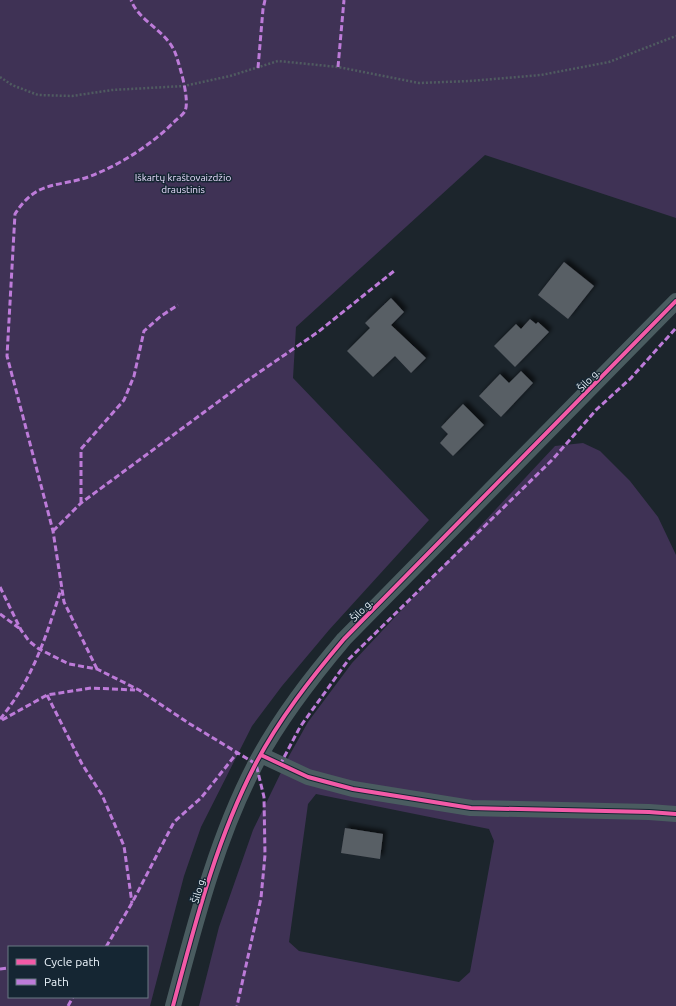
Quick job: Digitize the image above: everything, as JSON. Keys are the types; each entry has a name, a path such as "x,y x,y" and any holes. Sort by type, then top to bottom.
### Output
{"street":[{"name":"Šilo g.","path":"173,1006 212,872 236,807 261,755 309,680 344,639 676,301"},
{"path":"261,755 308,777 353,789 471,808 649,812 676,814"}],"path":[{"path":"0,77 12,85 38,95 72,96 112,90 184,86 230,76 278,61 338,67 419,83 470,81 541,75 609,62 676,36"}],"green space":[{"name":"Iškartų kraštovaizdžio draustinis","path":"0,0 676,0 676,218 485,155 296,327 293,378 429,520 329,630 282,686 252,726 201,827 184,876 150,1006 0,1006"},
{"path":"583,443 600,451 630,481 658,517 676,555 676,1006 199,1006 219,927 253,830 289,756 308,722 352,663 555,446","holes":["316,794 489,829 494,841 470,972 459,982 299,951 289,942 308,804"]}],"building":[{"path":"564,262 594,286 568,319 538,295"},
{"path":"391,298 404,312 391,325 426,358 411,373 395,356 373,377 347,351 370,328 365,323"},
{"path":"530,319 536,324 538,322 549,332 515,367 494,346 516,324 521,329"},
{"path":"521,371 533,383 501,417 479,396 500,374 509,383"},
{"path":"463,404 484,425 453,456 440,443 448,434 441,427"},
{"path":"345,828 383,834 380,859 341,853"}],"marked path":[{"path":"97,669 64,602 53,531 7,356 15,214 23,203 40,190 49,186 91,176 124,160 156,138 185,111 186,99 184,83 176,55 167,39 140,14 131,0"},
{"path":"258,68 265,0"},
{"path":"338,67 344,0"},
{"path":"53,531 81,503 245,382 318,332 394,271"},
{"path":"81,503 81,449 124,400 134,376 144,331 161,316 178,305"},
{"path":"280,765 300,727 349,659 553,459 597,409 631,378 676,328"},
{"path":"0,587 21,630 29,641 39,649 69,664 97,669 139,690 190,724 256,764 264,797 265,855 261,898 237,1006"},
{"path":"0,719 21,689 30,673 44,640 61,589"},
{"path":"0,614 19,628"},
{"path":"2,720 47,695 91,688 135,690"},
{"path":"47,695 82,764 102,795 124,846 132,903"},
{"path":"107,946 132,903 174,822 201,798 237,753"},
{"path":"0,969 8,968"},
{"path":"68,1006 72,998"}],"cycle path":[{"path":"173,1006 198,913 229,823 241,794 264,748 296,699 344,639 676,301"},
{"path":"261,755 308,777 353,789 471,808 649,812 676,814"}]}
